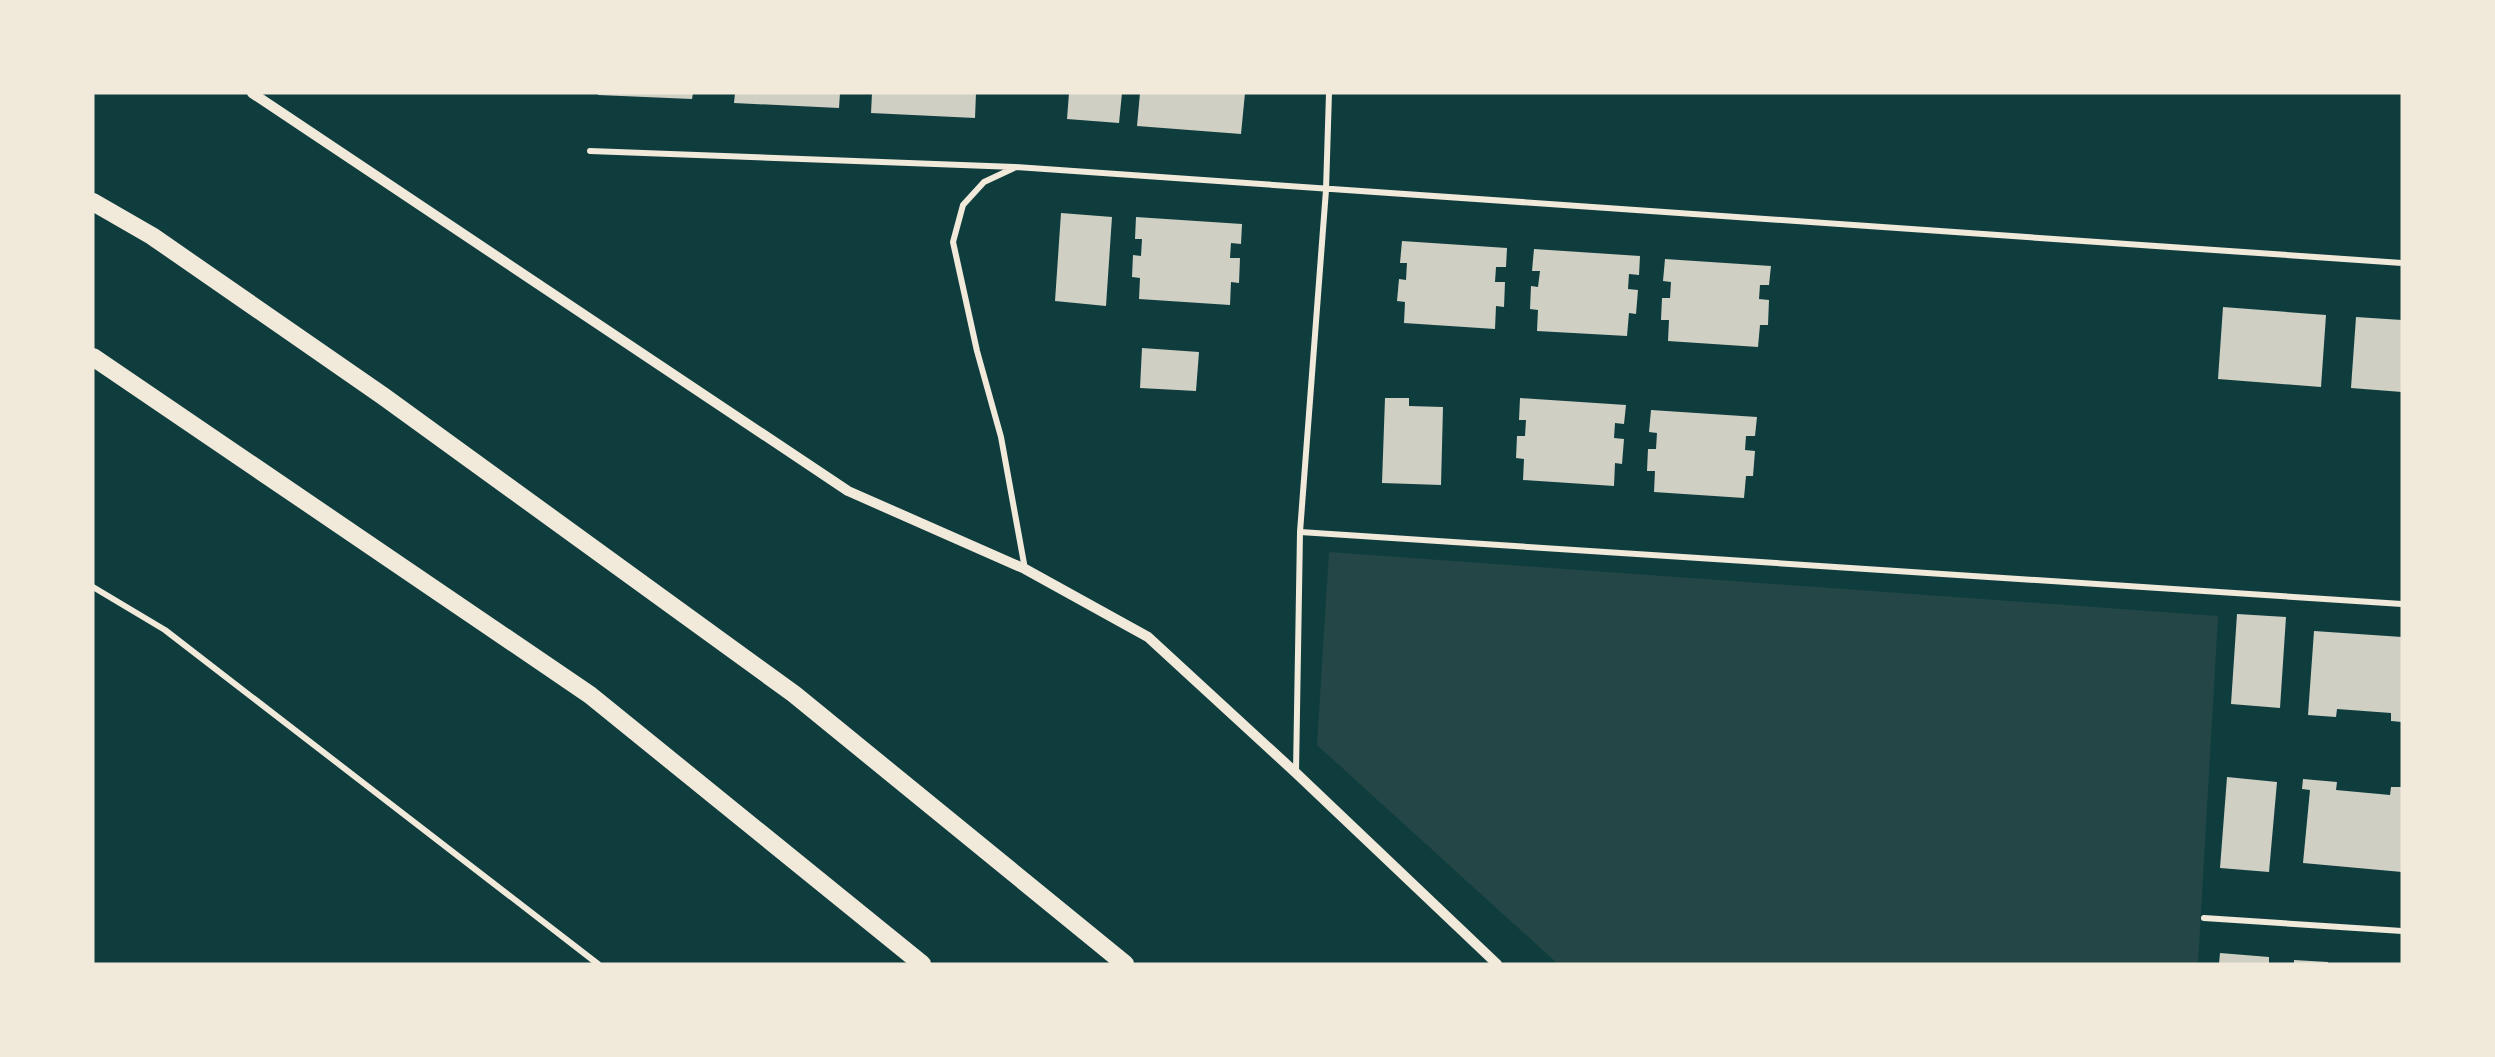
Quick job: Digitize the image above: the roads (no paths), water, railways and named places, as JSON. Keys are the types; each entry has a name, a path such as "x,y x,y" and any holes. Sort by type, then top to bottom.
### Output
{"highway":[{"path":"93,202 152,236 382,396 794,694 1125,964"},
{"path":"93,357 590,695 922,964"}],"street":[{"path":"252,93 848,491 1025,569 1148,637 1296,773 1497,964"},
{"path":"1296,773 1300,532 1326,190 1329,93"},
{"path":"590,151 1015,167 2402,263"},
{"path":"1015,167 984,182 963,205 953,242 977,351 1000,437 1025,569"},
{"path":"1300,532 2402,604"},
{"path":"93,587 165,630 598,964"},
{"path":"2204,918 2402,931"}]}
